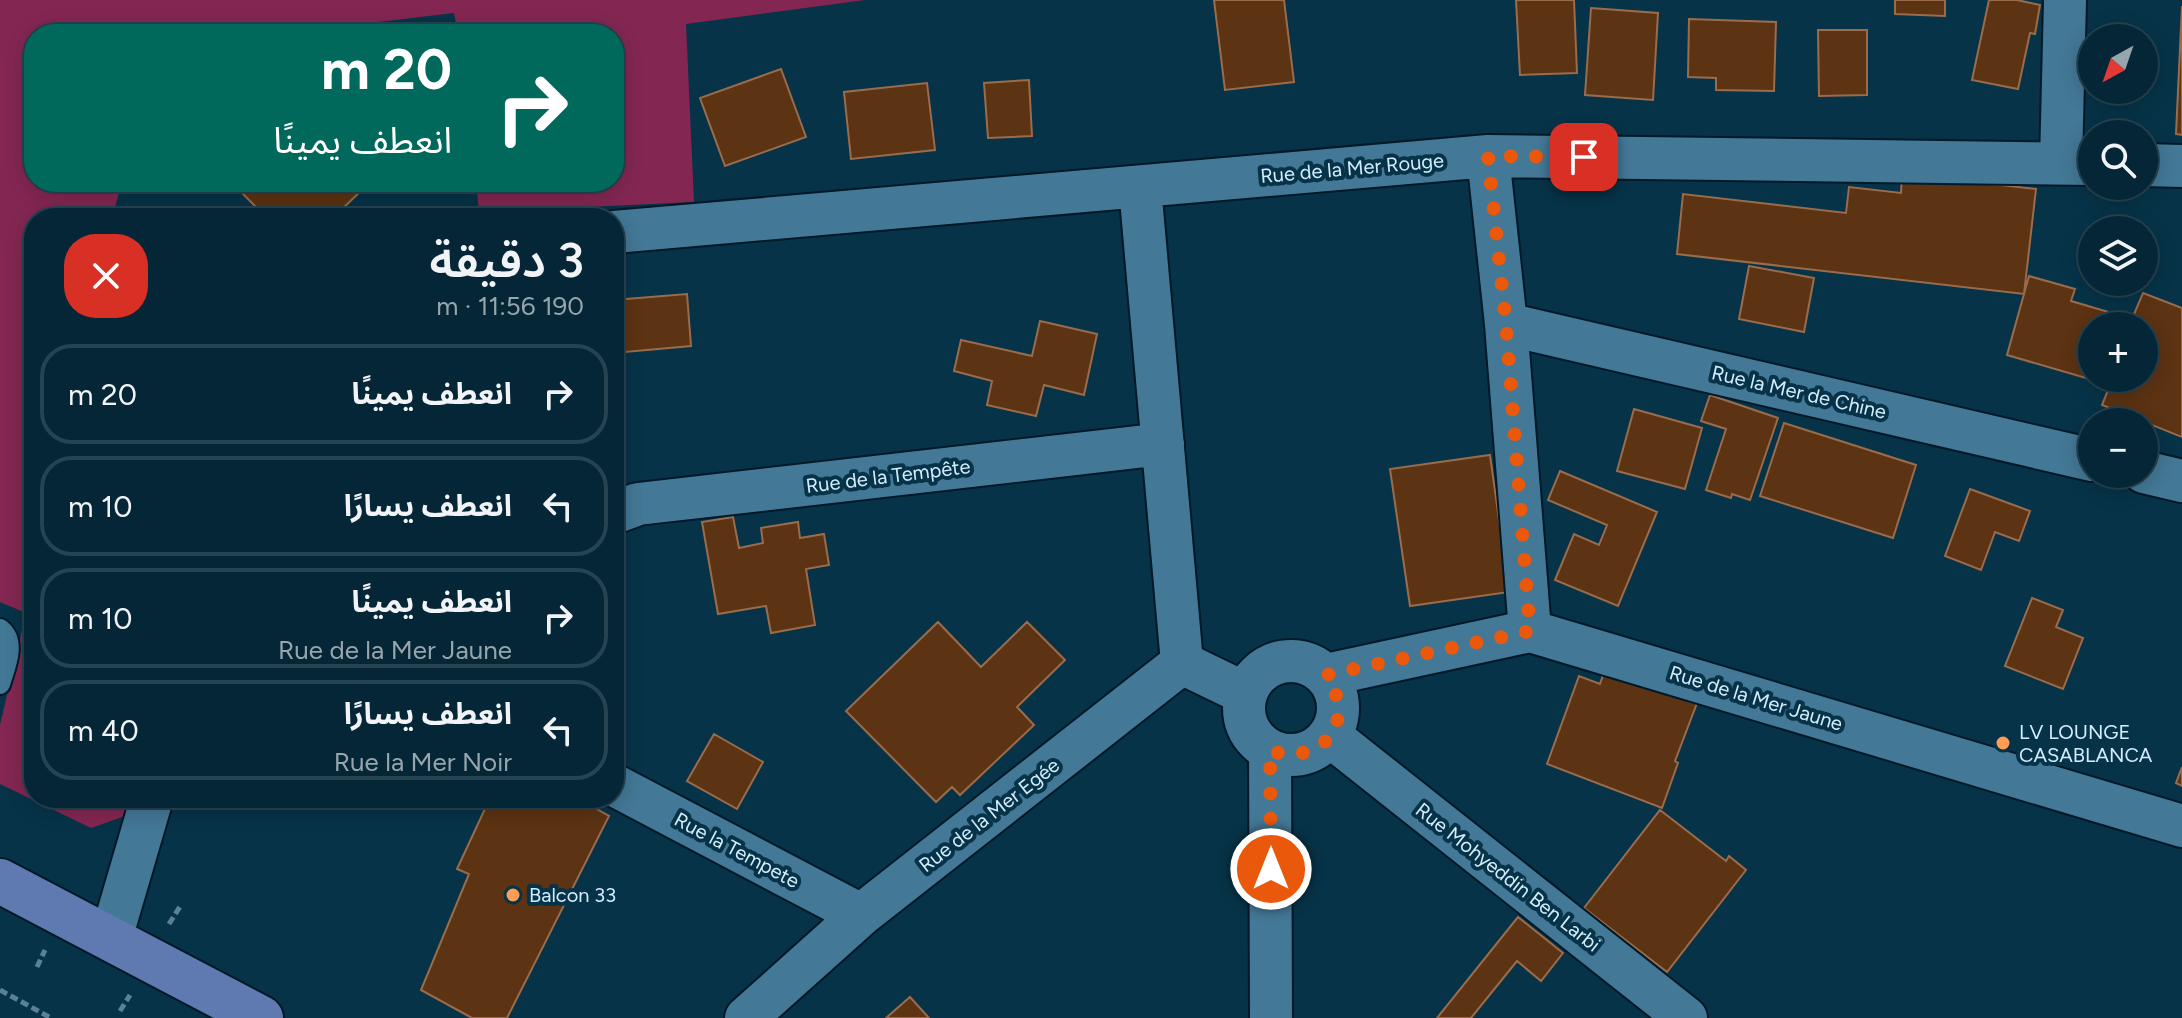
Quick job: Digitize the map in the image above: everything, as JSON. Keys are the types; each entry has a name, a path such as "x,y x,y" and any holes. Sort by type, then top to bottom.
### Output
{"main road":[{"path":"0,881 261,1018"}],"street":[{"path":"2065,0 2076,163"},
{"path":"1488,156 1506,324 1530,631"},
{"name":"Rue de la Mer Rouge","path":"624,231 1488,156 2076,163"},
{"path":"2158,165 2182,166"},
{"path":"1140,187 1182,663 1246,694"},
{"name":"Rue la Mer de Chine","path":"1506,324 2078,457"},
{"name":"Rue de la Tempête","path":"624,509 638,504 1163,444"},
{"path":"2158,475 2182,481"},
{"name":"Rue de la Mer Jaune","path":"1326,675 1530,631 2182,826"},
{"path":"1297,660 1313,665 1326,675 1335,689 1339,705 1337,721 1330,736 1318,748 1303,754 1286,755 1270,751 1257,740 1248,727 1244,711 1246,694 1253,679 1265,668 1280,661 1297,660"},
{"name":"Rue de la Mer Egée","path":"746,1018 861,915 1182,663"},
{"name":"Rue Mohyeddin Ben Larbi","path":"1330,736 1686,1018"},
{"path":"1270,751 1271,1018"},
{"name":"Rue la Tempete","path":"624,790 861,915"},
{"path":"111,938 149,808"}],"lane":[{"path":"0,629 6,634 10,647 0,684"}],"path":[{"path":"169,925 181,905"},
{"path":"37,967 50,940"},
{"path":"120,1011 134,987"},
{"path":"0,990 51,1018"}],"shaded area":[{"path":"0,0 865,0 686,24 694,202 565,208 479,208 477,192 624,192 624,24 456,24 454,13 362,24 24,24 24,192 119,192 115,208 24,208 24,612 0,602"},
{"path":"24,622 24,796 0,784 0,725"},
{"path":"50,808 127,808 125,816 91,828"}],"building":[{"path":"1214,0 1284,0 1294,82 1225,90"},
{"path":"1516,0 1574,0 1577,73 1520,75"},
{"path":"1895,0 1945,0 1945,16 1895,14"},
{"path":"1989,0 2017,0 2040,5 2035,34 2030,33 2018,89 1972,80"},
{"path":"2182,6 2182,135 2176,134"},
{"path":"1591,8 1658,13 1653,100 1585,95"},
{"path":"1689,19 1776,22 1774,91 1716,90 1716,78 1688,77"},
{"path":"1818,30 1867,30 1867,95 1819,96"},
{"path":"781,69 806,137 725,166 700,98"},
{"path":"1029,80 1032,136 988,138 984,83"},
{"path":"927,83 935,150 851,159 844,92"},
{"path":"1902,174 2036,189 2024,294 1677,254 1683,194 1846,213 1849,187 1901,193"},
{"path":"241,192 360,192 343,208 257,208"},
{"path":"1749,266 1814,278 1804,332 1739,319"},
{"path":"2029,276 2075,289 2071,301 2108,312 2078,312 2078,376 2007,355"},
{"path":"687,294 691,346 624,352 624,299"},
{"path":"2142,296 2151,296 2182,308 2182,437 2158,427 2158,408 2110,408 2102,405 2107,392 2158,392 2158,312 2135,312"},
{"path":"1040,321 1097,334 1084,395 1044,385 1036,416 987,405 992,381 954,371 961,340 1032,356"},
{"path":"1710,395 1778,418 1750,500 1706,490 1726,429 1701,421"},
{"path":"1634,409 1702,428 1685,489 1617,471"},
{"path":"1784,423 1916,465 1893,538 1760,496"},
{"path":"1490,455 1509,592 1410,606 1390,469"},
{"path":"1560,471 1657,512 1618,606 1555,580 1574,534 1599,545 1607,525 1548,500"},
{"path":"1970,489 2030,511 2019,541 1995,532 1981,570 1945,556"},
{"path":"733,517 739,548 763,543 761,528 798,522 800,538 824,534 829,565 806,569 815,625 771,633 766,606 718,614 702,522"},
{"path":"2032,598 2063,610 2056,627 2083,638 2063,689 2005,666"},
{"path":"938,622 981,667 1027,622 1065,660 1017,707 1034,725 960,795 952,787 936,802 846,711"},
{"path":"1608,660 1700,695 1675,761 1678,763 1662,808 1547,764 1579,676 1600,684"},
{"path":"714,734 763,762 737,809 687,781"},
{"path":"2182,767 2182,786 2176,783"},
{"path":"485,808 595,808 609,816 507,1018 472,1018 421,990 469,874 457,869"},
{"path":"1660,810 1726,861 1729,856 1746,870 1667,972 1584,908"},
{"path":"1518,917 1563,953 1541,981 1517,961 1471,1018 1437,1018"},
{"path":"910,997 929,1018 886,1018"}],"place":[{"name":"LV LOUNGE CASABLANCA","path":"2003,743"},
{"name":"Balcon 33","path":"513,895"}],"route":[{"path":"1271,869 1270,751 1286,755 1303,754 1318,748 1330,736 1337,721 1339,705 1335,689 1326,675 1530,631 1506,324 1488,156 1584,157"}]}
